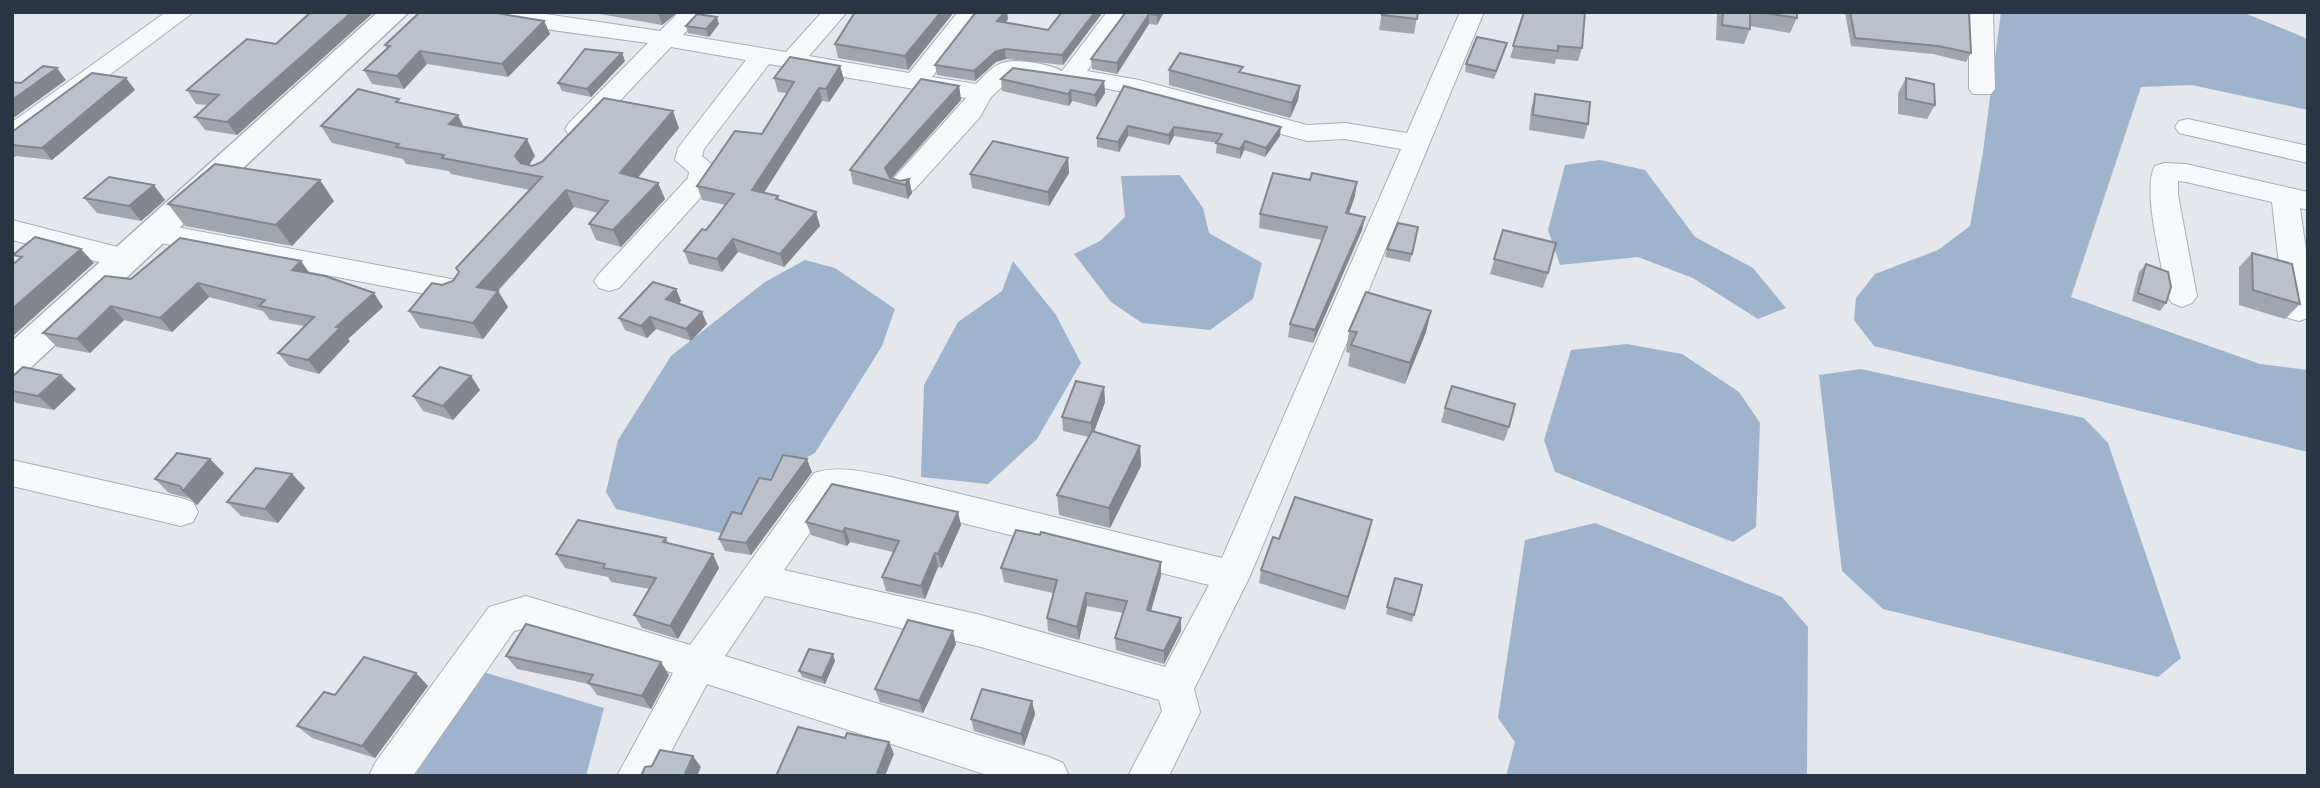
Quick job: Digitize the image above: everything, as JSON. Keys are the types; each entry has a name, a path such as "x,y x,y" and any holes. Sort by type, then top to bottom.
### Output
{"street":[{"path":"12,363 396,12"},
{"path":"470,12 664,39 981,93"},
{"path":"558,150 692,12"},
{"path":"792,60 835,12"},
{"path":"915,82 970,12"},
{"path":"1071,76 1119,12"},
{"path":"1174,686 1188,667 1232,576 1385,223 1472,12"},
{"path":"1981,12 1982,89"},
{"path":"12,135 179,14"},
{"path":"609,281 701,180 703,168 688,160 691,148 763,55"},
{"path":"904,184 971,111 981,93 1007,69 1071,76 1151,91 1307,133 1345,131 1416,143"},
{"path":"2188,127 2308,155"},
{"path":"2182,296 2164,195 2164,172 2186,173 2296,199 2299,310"},
{"path":"12,230 127,259"},
{"path":"155,233 451,289"},
{"path":"12,473 181,512"},
{"path":"637,776 698,664 826,483 838,481 891,491 1232,576"},
{"path":"758,579 981,631 1136,678 1174,686"},
{"path":"388,776 502,618 526,612 549,617 1049,776"},
{"path":"1148,776 1181,712 1174,686"}],"water":[{"path":"2001,12 2242,12 2308,39 2308,110 2192,85 2141,87 2071,297 2260,364 2308,370 2308,452 1874,346 1854,320 1856,298 1875,274 1938,250 1970,226 1983,152"},
{"path":"1600,160 1645,170 1695,237 1753,268 1786,308 1758,319 1693,278 1638,257 1560,265 1548,230 1565,165"},
{"path":"1180,175 1203,208 1209,233 1262,263 1253,299 1210,330 1142,323 1111,302 1074,254 1100,241 1125,217 1121,176"},
{"path":"805,260 835,268 895,309 882,346 815,453 771,477 725,534 616,509 606,492 618,440 671,356 765,282"},
{"path":"1013,261 1056,315 1081,363 1037,439 988,484 921,477 924,385 958,322 1002,291"},
{"path":"1627,344 1682,354 1739,392 1760,423 1756,527 1733,542 1555,472 1544,440 1571,350"},
{"path":"1861,369 2084,418 2108,443 2181,658 2158,677 1883,609 1842,571 1819,375"},
{"path":"1595,523 1782,597 1808,627 1807,776 1506,776 1515,742 1498,718 1525,540"},
{"path":"480,671 604,708 586,776 407,776"}],"building":[{"path":"311,12 352,12 227,122 195,117 219,95 187,90 247,39 276,44"},
{"path":"420,12 490,12 544,21 502,64 420,51 397,76 364,70 390,46 385,45"},
{"path":"855,12 941,12 905,56 835,44"},
{"path":"976,12 1005,12 997,21 1048,30 1062,12 1095,12 1062,55 1005,49 995,52 974,71 935,65"},
{"path":"1126,12 1158,12 1157,15 1149,14 1117,63 1091,59"},
{"path":"1382,12 1418,12 1417,19 1382,15"},
{"path":"1524,12 1585,12 1582,48 1558,46 1558,51 1513,46"},
{"path":"1723,12 1750,12 1750,29 1722,25"},
{"path":"1760,12 1797,12 1797,18"},
{"path":"1850,12 1969,12 1971,53 1938,46 1855,38"},
{"path":"697,14 717,17 706,29 686,26"},
{"path":"1477,37 1507,43 1496,71 1466,64"},
{"path":"585,49 622,53 587,89 558,83"},
{"path":"1180,53 1243,67 1239,72 1300,86 1292,103 1169,70"},
{"path":"790,57 840,66 826,89 819,88 752,190 778,196 776,199 816,212 780,254 733,239 717,259 684,251 702,229 706,230 734,194 697,186 735,131 762,134 794,82 774,78"},
{"path":"43,66 57,68 12,100 12,82 21,83"},
{"path":"1013,68 1104,81 1095,95 1071,90 1068,94 1001,79"},
{"path":"92,73 126,78 42,148 12,145 12,132"},
{"path":"1906,78 1934,84 1935,105 1906,99"},
{"path":"921,79 959,86 885,168 890,178 900,181 909,179 905,185 850,170"},
{"path":"1124,86 1281,127 1266,148 1245,141 1240,149 1216,143 1222,134 1174,127 1169,135 1128,126 1118,142 1097,138"},
{"path":"358,89 399,99 396,102 458,115 449,124 527,139 515,156 521,163 532,166 542,162 604,98 673,111 620,173 658,183 613,230 589,224 608,201 566,190 477,287 498,291 473,323 409,311 432,283 442,285 453,281 459,272 456,268 542,177 442,158 444,155 396,147 399,144 321,126"},
{"path":"1535,94 1590,102 1588,124 1533,115"},
{"path":"993,141 1068,158 1048,192 970,174"},
{"path":"215,164 320,180 276,225 168,204"},
{"path":"1273,173 1310,180 1312,173 1357,182 1346,213 1365,217 1315,330 1290,324 1327,227 1260,214"},
{"path":"109,177 154,185 129,206 84,198"},
{"path":"1398,223 1418,227 1412,254 1387,249"},
{"path":"1503,230 1556,243 1548,273 1494,259"},
{"path":"35,237 81,249 12,309 12,265 22,257 13,255"},
{"path":"180,238 301,261 292,270 325,276 374,293 336,327 340,328 308,360 278,353 314,317 259,306 265,300 198,283 160,318 111,306 77,339 43,333 105,276 131,279"},
{"path":"2252,253 2292,264 2300,304 2253,290"},
{"path":"2146,264 2168,272 2171,287 2166,303 2138,293"},
{"path":"653,282 676,289 666,299 702,312 686,329 650,317 641,326 619,318"},
{"path":"1366,292 1431,311 1410,363 1351,345 1357,332 1349,331"},
{"path":"23,367 61,375 38,396 12,391 12,377"},
{"path":"440,367 471,376 443,406 413,396"},
{"path":"1076,381 1104,387 1091,423 1062,417"},
{"path":"1452,386 1515,404 1509,427 1445,408"},
{"path":"1092,431 1140,446 1109,508 1057,495"},
{"path":"177,453 210,459 183,491 180,486 155,479"},
{"path":"783,455 807,459 746,543 719,539 732,512 741,514 759,478 771,480"},
{"path":"256,468 292,474 265,509 227,502"},
{"path":"832,484 958,512 938,554 935,553 921,586 882,577 899,541 845,528 843,532 806,522"},
{"path":"1295,497 1372,520 1348,597 1261,570 1273,537 1279,539"},
{"path":"578,520 666,538 663,542 713,554 670,626 634,615 656,578 603,568 605,564 556,554"},
{"path":"1016,530 1040,535 1041,532 1161,562 1147,610 1181,618 1164,651 1115,638 1127,601 1086,593 1077,627 1047,618 1057,580 1001,568"},
{"path":"1395,578 1422,585 1414,615 1387,607"},
{"path":"908,620 953,631 919,701 875,689"},
{"path":"526,624 661,662 642,696 588,683 593,675 506,656"},
{"path":"809,649 833,654 822,678 799,671"},
{"path":"364,657 416,673 362,746 297,726 324,692 335,695"},
{"path":"982,689 1032,701 1021,734 971,719"},
{"path":"798,727 845,738 847,733 889,742 876,776 776,776"},
{"path":"660,750 693,756 684,776 641,776 645,767 652,766"}]}
